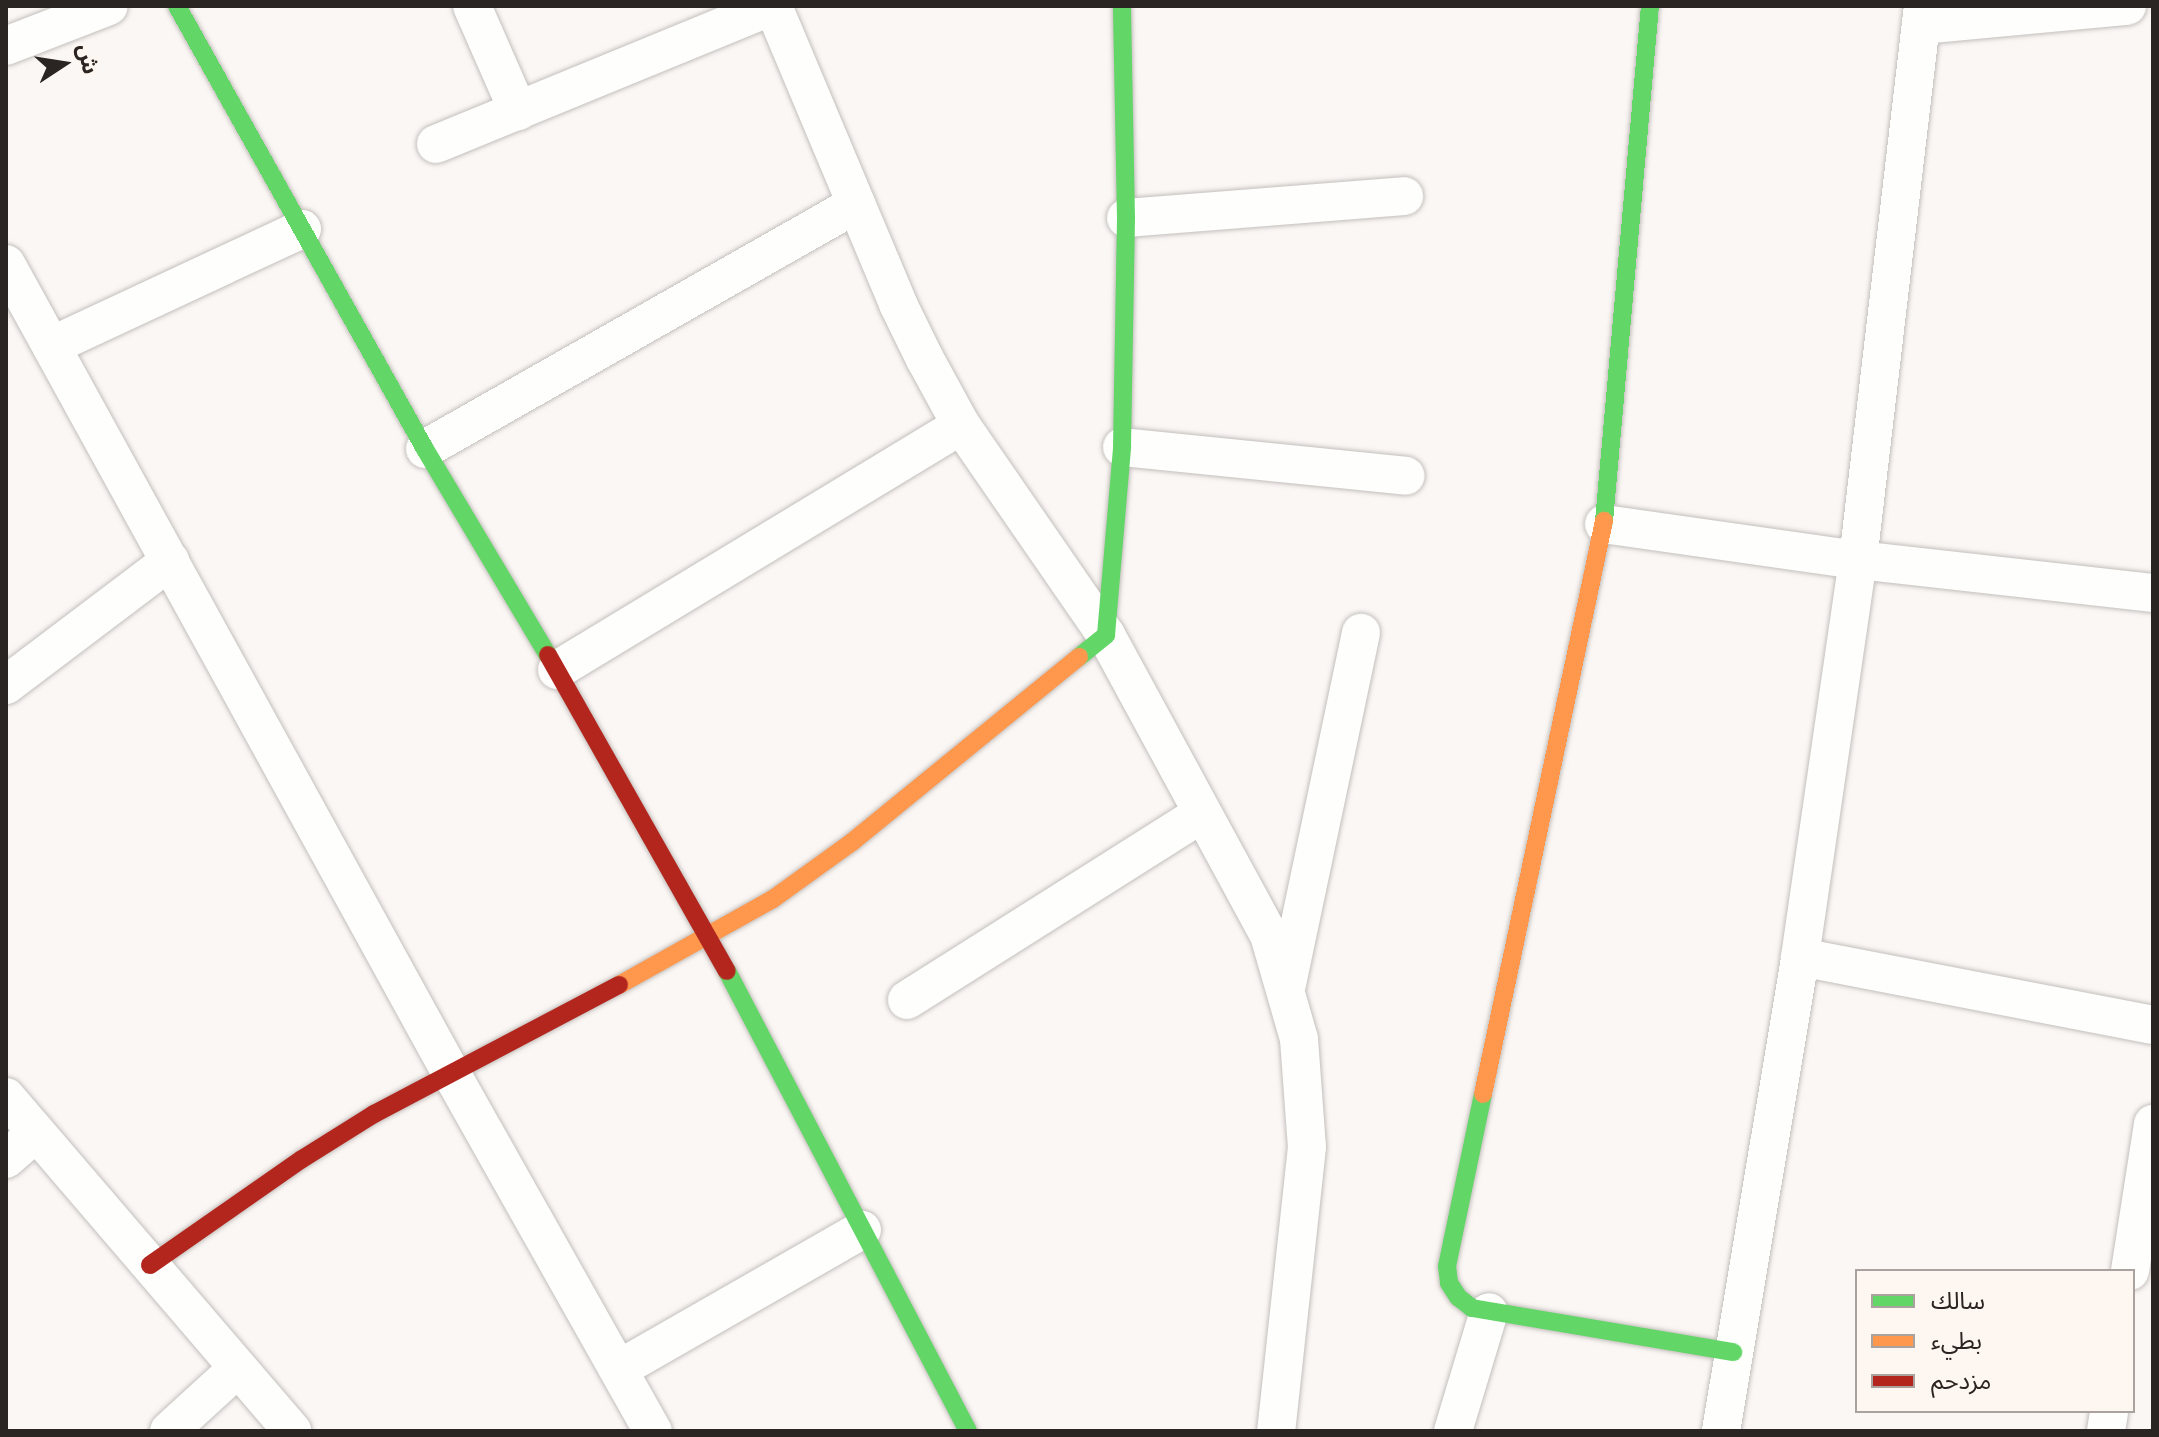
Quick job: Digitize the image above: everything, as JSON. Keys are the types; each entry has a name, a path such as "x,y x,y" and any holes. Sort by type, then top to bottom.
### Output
{"street":[{"path":"6,46 109,6"},
{"path":"177,6 425,449 557,670 709,938 968,1431"},
{"path":"472,6 518,111"},
{"path":"436,144 773,6 898,304 961,425 1106,635 1269,935 1299,1039 1307,1147 1276,1431"},
{"path":"150,1265 302,1159 374,1114 709,938 828,861 1106,635 1122,447 1126,218 1122,6"},
{"path":"1650,6 1604,524 1447,1266 1449,1283 1458,1297 1472,1308 1733,1352"},
{"path":"1721,1431 1800,957 1858,560 1922,16 2127,6"},
{"path":"1126,218 1404,196"},
{"path":"425,449 856,204"},
{"path":"51,346 302,229"},
{"path":"10,283 51,346 451,1073 653,1431"},
{"path":"557,670 961,425"},
{"path":"1122,447 1406,476"},
{"path":"1604,524 1858,560 2153,593"},
{"path":"6,685 170,561"},
{"path":"1286,986 1361,633"},
{"path":"907,1000 1201,814"},
{"path":"1800,957 2153,1025"},
{"path":"6,1097 292,1431"},
{"path":"2130,1269 2153,1124"},
{"path":"6,1159 36,1133"},
{"path":"619,1369 862,1230"},
{"path":"1453,1431 1489,1312"},
{"path":"169,1431 238,1368"}],"traffic: fast":[{"path":"177,6 425,449 548,655"},
{"path":"1079,657 1106,635 1122,447 1126,218 1122,6"},
{"path":"1604,521 1650,6"},
{"path":"727,971 968,1431"},
{"path":"1483,1094 1447,1266 1449,1283 1458,1297 1472,1308 1733,1352"}],"traffic: slow":[{"path":"1483,1094 1604,521"},
{"path":"619,985 773,899 852,842 1079,657"}],"traffic: jam":[{"path":"548,655 727,971"},
{"path":"150,1265 302,1159 374,1114 619,985"}]}
